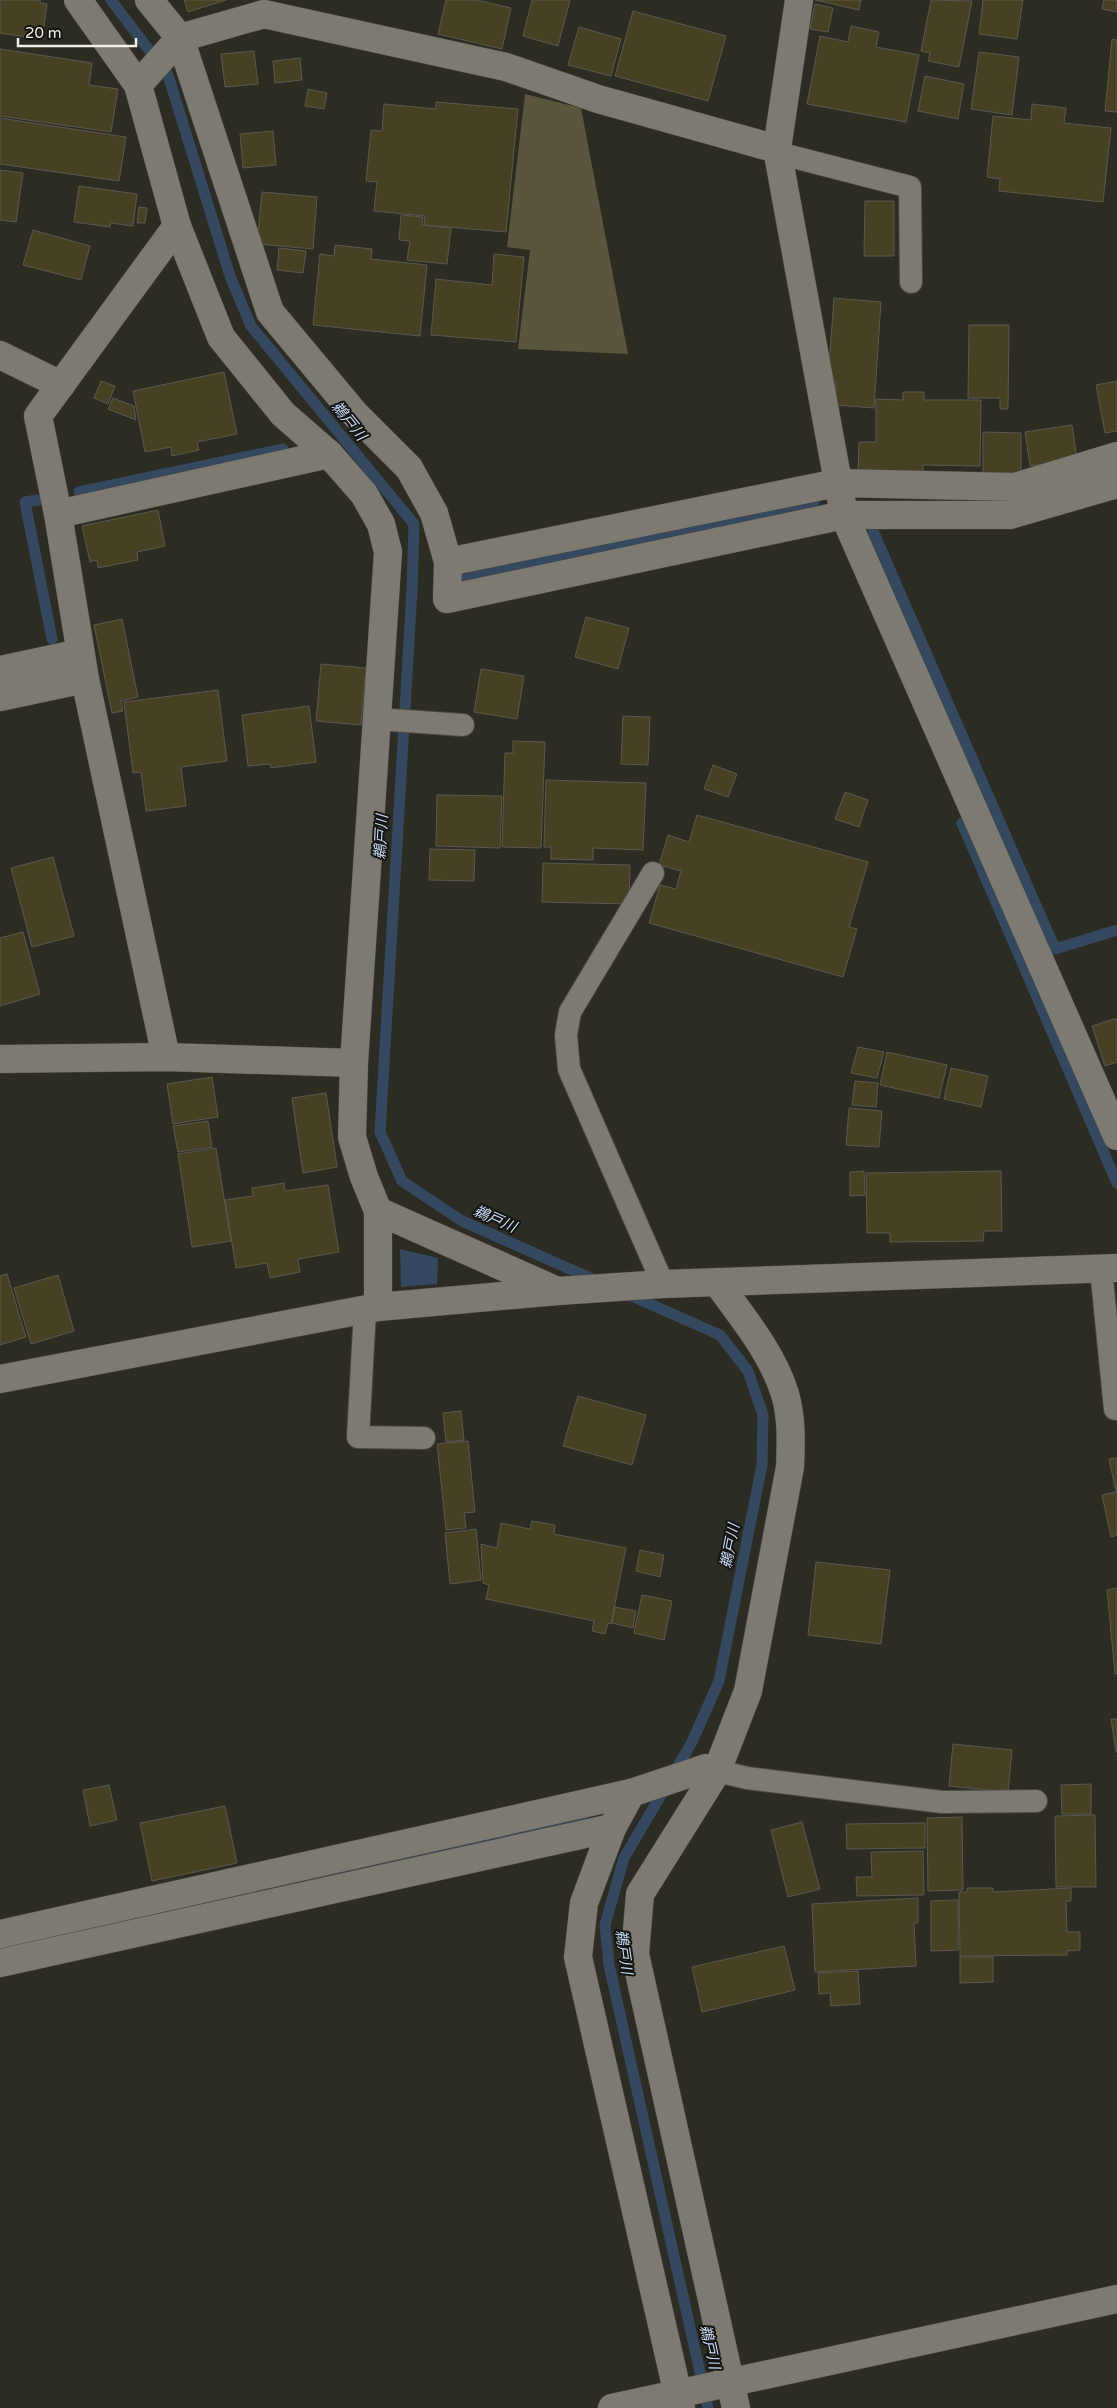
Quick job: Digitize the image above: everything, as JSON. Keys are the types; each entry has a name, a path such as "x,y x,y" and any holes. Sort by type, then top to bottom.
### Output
{"street":[{"path":"78,0 143,80 176,226 221,337 283,414 329,454 364,494 382,524 388,552 383,720 354,1063 352,1137 364,1176 378,1211 372,1308"},
{"path":"148,0 176,43 270,312 355,414 409,468 434,513 448,562 447,598 844,515 1010,515 1117,484"},
{"path":"799,0 778,151 844,515 1117,1136"},
{"path":"143,80 176,43 262,7 506,67 598,99 778,151"},
{"path":"166,1057 83,666 58,514 38,416 176,226"},
{"path":"0,355 61,385"},
{"path":"58,514 329,454"},
{"path":"448,562 837,483 1016,487 1117,456"},
{"path":"0,670 83,666"},
{"path":"0,697 83,666"},
{"path":"0,1059 166,1057 354,1063"},
{"path":"378,1211 558,1291"},
{"path":"0,1379 372,1308 659,1284 1109,1269"},
{"path":"717,1282 766,1352 785,1394 792,1434 790,1467 748,1691 712,1769 640,1894 635,1954 728,2392"},
{"path":"0,1934 639,1790 712,1769"},
{"path":"639,1790 612,1828 584,1903 578,1957 684,2397"},
{"path":"0,1963 612,1828"},
{"path":"612,2408 728,2392 1117,2298"}],"lane":[{"path":"778,151 910,187 912,282"},
{"path":"383,720 462,725"},
{"path":"653,873 570,1012 566,1035 569,1069 659,1284"},
{"path":"1109,1269 1115,1409"},
{"path":"372,1308 358,1437 424,1438"},
{"path":"712,1769 747,1778 942,1802 1036,1801"}],"shaded area":[{"path":"525,94 581,108 628,354 518,349 530,250 507,247"}],"water":[{"path":"400,1249 438,1258 437,1284 401,1287"}],"building":[{"path":"0,0 40,0 40,3 47,4 42,39 0,33"},
{"path":"184,0 226,0 188,12"},
{"path":"446,0 477,0 511,8 502,49 438,34"},
{"path":"532,0 570,0 558,46 523,36"},
{"path":"815,0 861,0 859,10"},
{"path":"931,0 972,1 959,67 928,61 930,53 921,51"},
{"path":"983,0 1023,0 1017,39 979,34"},
{"path":"1104,0 1117,0 1117,12 1102,9"},
{"path":"815,4 833,8 828,32 810,29"},
{"path":"633,11 726,36 708,101 615,76"},
{"path":"851,26 879,32 876,47 919,55 906,122 807,104 820,36 848,42"},
{"path":"579,27 621,39 611,76 568,65"},
{"path":"1112,39 1117,40 1117,112 1105,111"},
{"path":"0,49 92,63 89,85 118,89 111,132 0,116"},
{"path":"254,51 258,84 225,87 221,54"},
{"path":"979,52 1019,57 1012,115 971,109"},
{"path":"300,58 302,80 275,83 273,61"},
{"path":"925,76 964,84 958,119 918,111"},
{"path":"308,89 327,93 324,109 305,106"},
{"path":"436,102 518,109 506,232 424,225 425,216 374,211 377,182 366,181 371,130 382,131 384,104 436,109"},
{"path":"1032,104 1066,108 1064,123 1111,128 1103,202 999,191 1000,179 987,177 993,116 1031,120"},
{"path":"0,118 126,137 119,181 0,164"},
{"path":"273,131 276,165 243,168 240,134"},
{"path":"0,170 23,173 16,222 0,220"},
{"path":"79,186 137,194 133,226 111,223 110,227 74,222"},
{"path":"262,192 317,197 313,249 257,244"},
{"path":"865,201 894,201 894,256 864,256"},
{"path":"139,207 147,208 145,223 137,223"},
{"path":"401,215 423,217 422,225 451,228 447,264 407,260 410,241 399,240"},
{"path":"33,230 90,246 81,280 23,265"},
{"path":"335,245 372,249 371,259 427,265 420,336 313,325 320,254 334,256"},
{"path":"279,248 306,251 303,273 277,270"},
{"path":"494,254 524,257 516,342 431,335 436,279 492,285"},
{"path":"834,298 881,302 874,408 835,405 836,381 828,380"},
{"path":"969,325 1009,325 1008,409 1000,409 1000,398 968,398"},
{"path":"224,372 237,434 197,442 199,450 172,456 171,447 145,452 133,391"},
{"path":"101,381 115,386 108,404 94,398"},
{"path":"1117,381 1117,431 1105,433 1096,385"},
{"path":"903,392 924,392 924,400 981,400 980,466 923,465 923,474 858,473 859,442 876,442 876,399 903,400"},
{"path":"113,398 134,406 136,420 108,409"},
{"path":"1072,425 1077,459 1030,466 1025,432"},
{"path":"983,432 1021,433 1021,476 983,475"},
{"path":"158,510 165,546 137,552 138,560 98,568 97,560 90,562 82,526"},
{"path":"586,617 629,628 618,669 575,657"},
{"path":"122,619 138,697 121,701 123,711 112,713 94,625"},
{"path":"321,664 366,668 361,725 316,721"},
{"path":"481,669 524,676 517,719 474,712"},
{"path":"218,690 227,761 181,767 186,806 146,811 141,772 133,773 124,702"},
{"path":"309,706 316,762 271,768 270,764 248,766 242,715"},
{"path":"623,716 650,717 648,765 621,764"},
{"path":"513,741 545,742 541,848 502,847 505,753 513,753"},
{"path":"713,765 737,774 728,797 704,789"},
{"path":"546,780 646,783 643,850 593,848 593,860 551,859 551,847 544,847"},
{"path":"845,792 868,800 859,827 835,819"},
{"path":"437,795 502,796 500,848 436,846"},
{"path":"697,815 868,862 849,927 857,929 843,977 649,923 660,885 676,889 681,871 659,865 668,835 689,842"},
{"path":"430,849 475,850 474,881 429,880"},
{"path":"53,857 74,936 32,947 11,868"},
{"path":"543,863 630,865 629,904 542,902"},
{"path":"23,932 40,994 0,1006 0,938"},
{"path":"1117,1018 1117,1062 1105,1066 1092,1026"},
{"path":"858,1047 884,1052 877,1078 851,1073"},
{"path":"887,1052 947,1065 939,1098 880,1085"},
{"path":"951,1068 988,1076 981,1107 944,1099"},
{"path":"212,1077 218,1117 173,1124 167,1084"},
{"path":"855,1081 878,1083 876,1107 852,1105"},
{"path":"326,1093 337,1167 303,1173 292,1098"},
{"path":"849,1108 882,1111 879,1147 846,1145"},
{"path":"208,1121 212,1147 178,1152 173,1126"},
{"path":"216,1148 231,1241 192,1247 178,1154"},
{"path":"864,1171 865,1195 850,1196 850,1172"},
{"path":"1001,1171 1002,1231 984,1231 983,1241 890,1242 890,1233 867,1233 866,1173"},
{"path":"284,1183 285,1191 328,1185 339,1252 298,1259 300,1272 270,1278 267,1263 236,1268 225,1200 253,1196 252,1188"},
{"path":"7,1274 26,1337 0,1345 0,1276"},
{"path":"58,1275 74,1331 31,1344 14,1288"},
{"path":"578,1396 646,1415 632,1465 563,1446"},
{"path":"461,1411 464,1440 446,1442 443,1413"},
{"path":"468,1441 475,1512 464,1513 466,1528 446,1530 437,1444"},
{"path":"1117,1458 1117,1535 1111,1537 1102,1495 1116,1492 1109,1459"},
{"path":"532,1521 555,1525 554,1534 626,1548 611,1624 608,1623 605,1634 592,1631 594,1621 486,1599 489,1585 483,1583 481,1544 497,1548 501,1523 530,1529"},
{"path":"476,1529 481,1580 450,1584 445,1533"},
{"path":"640,1550 664,1555 660,1577 636,1571"},
{"path":"816,1562 890,1570 881,1644 808,1635"},
{"path":"1117,1588 1117,1674 1115,1674 1107,1590"},
{"path":"642,1595 672,1601 664,1640 634,1633"},
{"path":"615,1607 636,1611 633,1628 612,1623"},
{"path":"1111,1719 1117,1719 1117,1752 1116,1752"},
{"path":"953,1744 1012,1750 1008,1792 949,1786"},
{"path":"1091,1784 1091,1814 1062,1814 1061,1785"},
{"path":"109,1785 117,1820 90,1826 83,1790"},
{"path":"225,1806 237,1863 152,1881 140,1823"},
{"path":"1095,1815 1096,1887 1056,1887 1055,1816"},
{"path":"962,1817 963,1890 928,1891 927,1818"},
{"path":"802,1822 820,1889 788,1897 771,1830"},
{"path":"925,1823 925,1848 847,1849 846,1824"},
{"path":"923,1851 924,1895 857,1896 856,1877 872,1877 871,1852"},
{"path":"967,1888 993,1888 993,1892 1071,1888 1071,1901 1066,1901 1067,1932 1080,1932 1080,1950 1067,1951 1067,1955 960,1956 959,1892 967,1892"},
{"path":"918,1898 918,1923 914,1923 916,1966 815,1972 812,1904"},
{"path":"958,1900 958,1950 931,1951 931,1901"},
{"path":"784,1946 795,1990 702,2012 692,1967"},
{"path":"960,1957 993,1957 993,1982 960,1983"},
{"path":"858,1971 860,2004 831,2006 830,1993 819,1994 818,1973"}],"waterway":[{"name":"鵜戸川","path":"111,0 168,75 230,276 251,326 414,524 412,590 380,1132 402,1181 462,1221 599,1282"},
{"path":"79,492 283,449"},
{"path":"38,500 25,502 52,639"},
{"path":"461,580 814,502"},
{"path":"873,531 1055,949 1117,930"},
{"path":"962,823 1117,1183"},
{"name":"鵜戸川","path":"625,1293 720,1335 748,1371 763,1415 762,1465 719,1681 692,1742 624,1858 605,1925 609,1965 708,2408"},
{"path":"193,1905 584,1819"}]}
